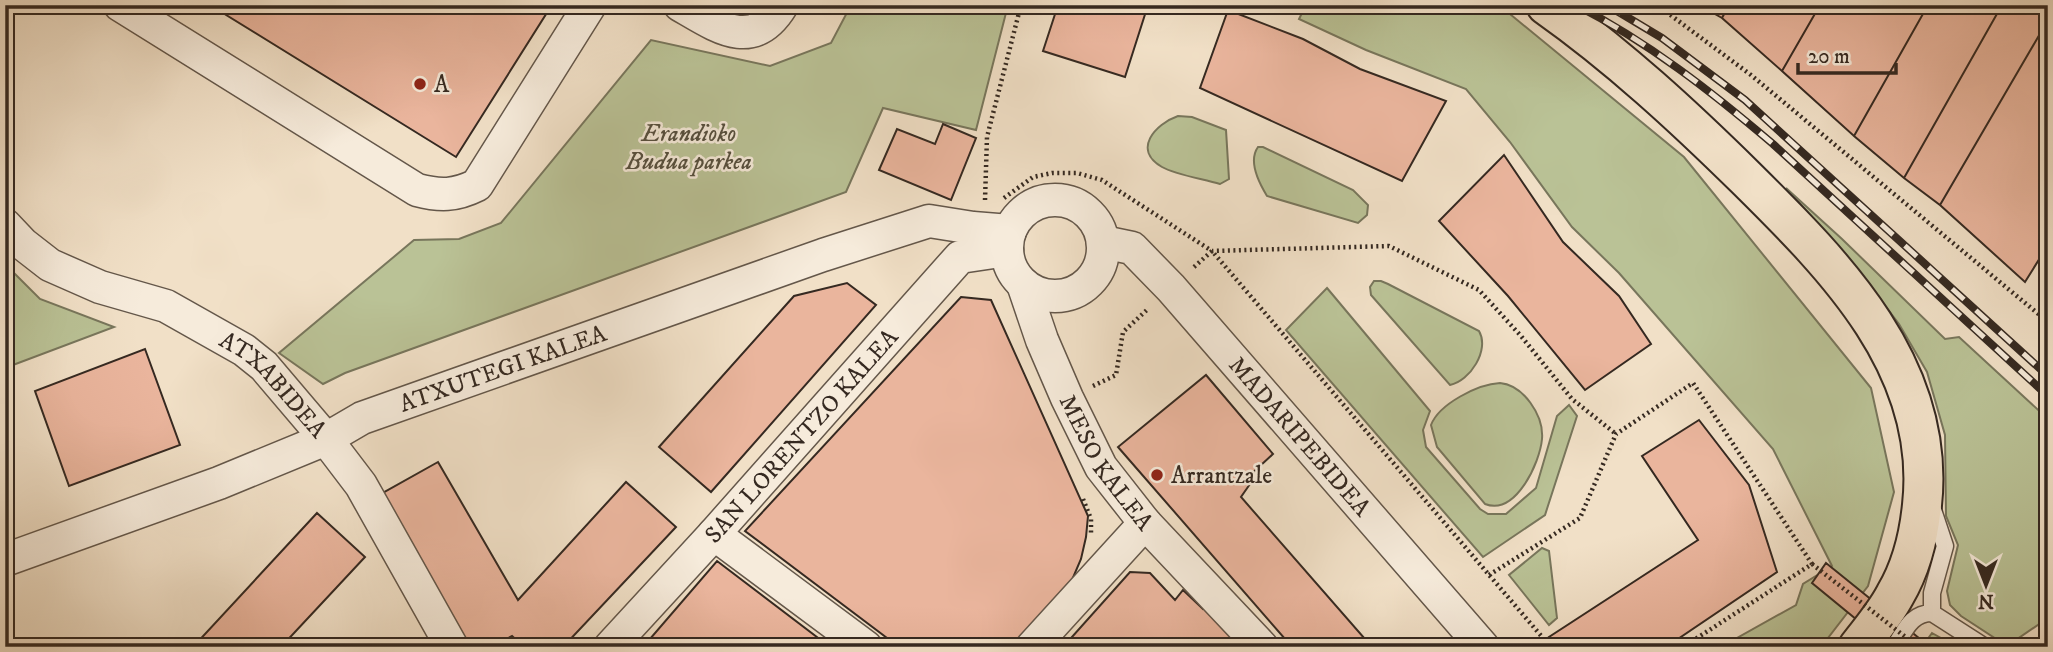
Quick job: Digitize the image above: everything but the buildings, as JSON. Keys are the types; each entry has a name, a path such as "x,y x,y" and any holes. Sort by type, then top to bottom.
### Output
{"main road":[{"path":"1546,5 1604,47 1720,152 1787,219 1837,275 1880,333 1906,381 1917,414 1924,451 1925,484 1920,531 1895,595 1858,647"}],"street":[{"path":"120,5 417,190 438,196 460,193 477,185 590,5"},
{"path":"680,5 721,29 751,33 771,23 782,5"},
{"path":"1069,201 1082,207 1092,217 1100,229 1103,242 1103,259 1096,274 1085,287 1070,294 1053,297 1037,293 1023,284 1011,268 1005,227 1027,208 1040,202 1069,201"},
{"name":"ATXUTEGI KALEA","path":"5,560 219,483 326,439 362,418 823,256 929,221 973,228 1005,227"},
{"name":"ATXABIDEA","path":"5,225 23,244 50,265 100,287 166,306 244,350 276,378 361,485 452,647"},
{"name":"SAN LORENTZO KALEA","path":"610,647 960,257 1005,227"},
{"name":"MADARIPEBIDEA","path":"1103,242 1132,248 1171,288 1483,647"},
{"name":"MESO KALEA","path":"1023,284 1047,352 1101,467 1145,523 1032,647"},
{"path":"1145,523 1262,647"},
{"path":"714,534 866,647"}],"lane":[{"path":"1925,484 1945,546 1932,593 1932,613"},
{"path":"1894,647 1914,618 1922,613 1932,613 1984,647"}],"path":[{"path":"985,207 987,137 1021,5"},
{"path":"1657,5 1751,75 2048,322"},
{"path":"1005,227 1033,177 1052,173 1077,173 1102,180 1212,251 1388,246 1479,290 1521,336 1572,400 1616,434"},
{"path":"1489,576 1580,518 1616,434 1693,383 1812,564 1917,646"},
{"path":"1683,647 1812,564"}],"green space":[{"name":"Erandioko Budua parkea","path":"851,5 1008,5 976,130 883,108 846,192 345,373 323,384 279,353 414,240 459,239 501,223 651,40 770,66 831,43"},
{"path":"1306,5 1499,5 1684,157 1871,388 1894,492 1868,586 1821,647 1721,647 1796,605 1803,584 1832,566 1773,449 1619,273 1572,227 1510,142 1466,89 1366,50 1299,19"},
{"path":"1178,116 1192,117 1226,130 1229,179 1220,184 1175,172 1153,160 1148,146 1150,138 1162,125"},
{"path":"1258,147 1353,190 1368,205 1367,215 1358,223 1267,196 1254,165"},
{"path":"1786,188 1945,339 1959,337 2048,419 2048,618 2007,646 1961,616 1950,605 1947,591 1958,545 1946,516 1945,435 1927,372 1899,324 1850,260"},
{"path":"5,264 40,299 114,327 5,368"},
{"path":"1374,281 1388,284 1479,331 1482,339 1480,355 1465,378 1450,385 1371,295 1370,287"},
{"path":"1327,288 1430,411 1423,430 1426,447 1480,509 1488,514 1506,514 1536,488 1557,416 1569,405 1577,416 1545,515 1483,557 1286,330"},
{"path":"1500,383 1517,389 1536,411 1542,439 1537,461 1524,485 1507,502 1496,506 1485,504 1437,447 1431,425 1442,410 1460,396"},
{"path":"1542,548 1549,551 1557,618 1549,625 1509,575"},
{"path":"1932,633 1957,647 1922,647"}],"railway":[{"path":"1576,5 1654,52 1703,87 1773,144 2048,396"},
{"path":"1607,5 1662,38 1745,100 2048,376"}],"place":[{"name":"A","path":"420,84"},
{"name":"Arrantzale","path":"1157,475"}]}
